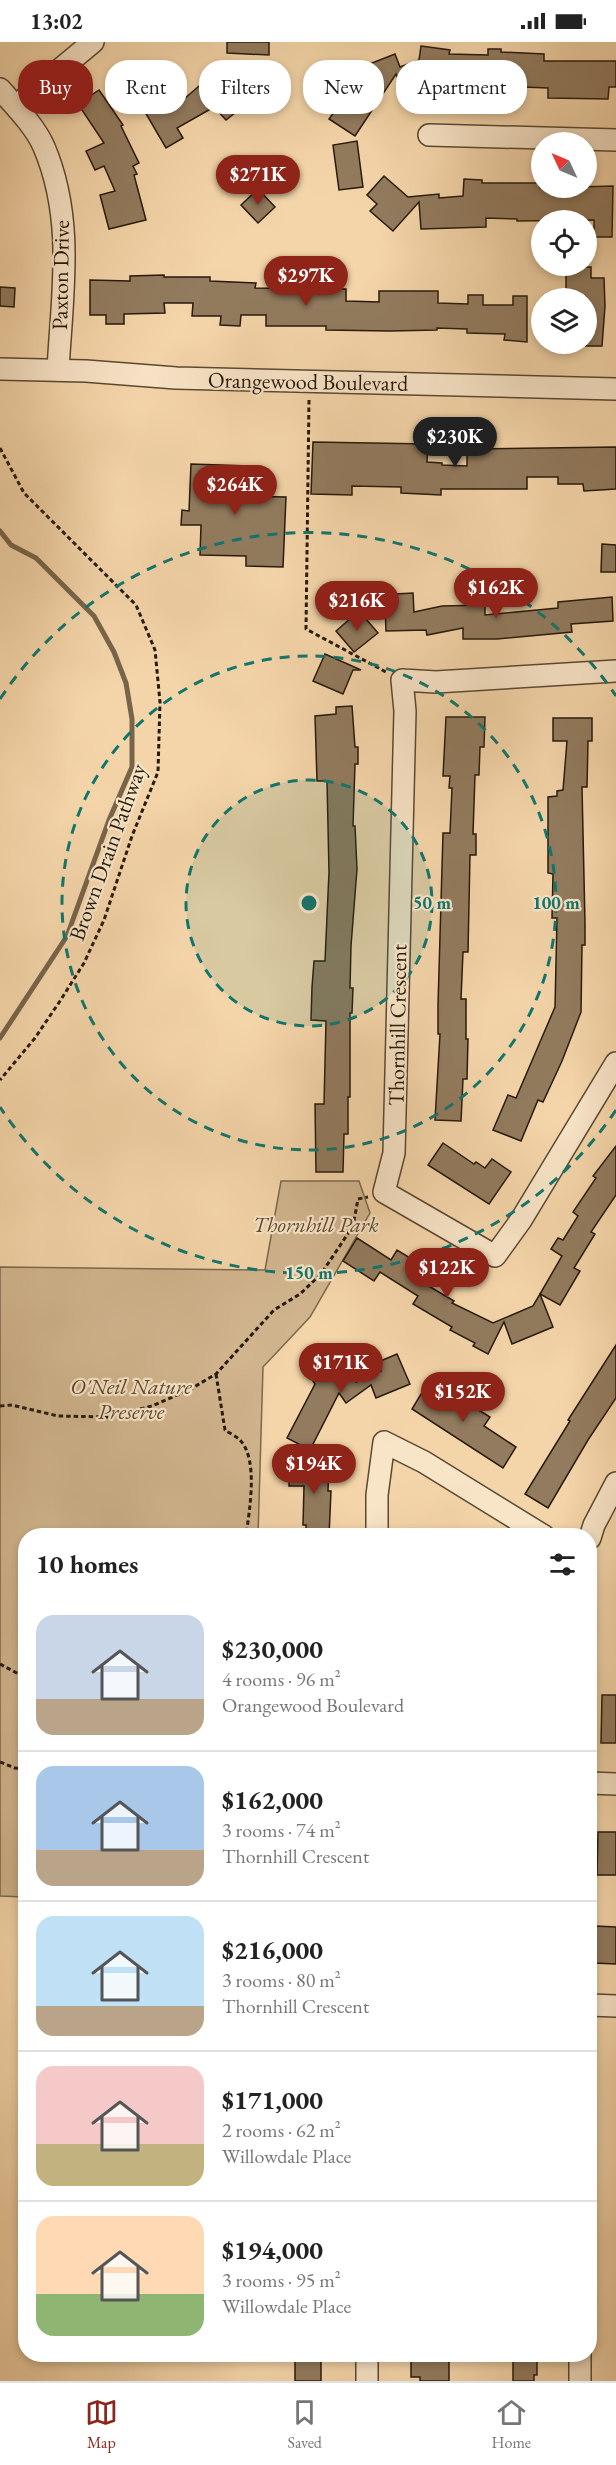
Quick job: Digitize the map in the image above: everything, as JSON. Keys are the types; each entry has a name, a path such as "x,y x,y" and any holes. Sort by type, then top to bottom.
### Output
{"street":[{"path":"16,106 93,42"},
{"name":"Paxton Drive","path":"0,89 16,106 44,146 59,190 66,241 58,370"},
{"path":"429,135 616,140"},
{"name":"Orangewood Boulevard","path":"0,369 58,370 176,378 616,388"},
{"path":"402,680 436,682 616,671"},
{"name":"Thornhill Crescent","path":"384,1192 394,1153 405,711 402,680"},
{"path":"384,1192 495,1256 521,1220 616,1063"},
{"path":"377,1528 377,1495 384,1442 424,1462 531,1528"},
{"path":"595,1528 616,1483"},
{"path":"597,1783 616,1784"},
{"path":"597,2005 616,2006"},
{"path":"367,2381 368,2362"},
{"path":"580,2362 580,2381"}],"path":[{"path":"310,380 306,629 366,663 402,680"},
{"name":"Brown Drain Pathway","path":"0,448 24,493 136,605 155,650 160,702 158,772 132,836 104,920 84,963 60,1001 35,1038 0,1080"},
{"path":"0,1406 12,1405 58,1416 109,1417 152,1406 189,1390 216,1374 274,1310 300,1294 321,1274 353,1226 358,1199 384,1192"},
{"path":"216,1374 225,1430 241,1441 249,1462 252,1494 247,1528"},
{"path":"0,1664 18,1674"},
{"path":"0,1762 18,1768"}],"green space":[{"name":"O'Neil Nature Preserve","path":"281,1181 359,1181 370,1213 310,1317 263,1367 258,1528 18,1528 18,1897 0,1896 0,1267 265,1270"}],"building":[{"path":"227,42 269,42 269,55 227,53"},
{"path":"421,46 450,50 449,54 488,55 488,49 501,49 501,52 544,54 544,61 616,61 616,87 609,87 608,99 548,98 548,88 527,87 527,60 419,60"},
{"path":"395,54 397,60 396,74 384,92 384,60 380,60"},
{"path":"199,86 199,114 202,114 177,128 183,138 166,148 146,114 187,114 187,96"},
{"path":"99,90 105,99 105,114 115,114 123,125 121,126 139,163 133,166 137,174 134,175 146,220 109,229 100,195 115,191 104,166 95,170 86,151 104,143 85,114 93,114 93,94"},
{"path":"220,114 234,114 226,120"},
{"path":"333,114 370,114 355,136 329,119"},
{"path":"357,141 363,187 339,190 333,145"},
{"path":"384,176 408,197 439,194 439,198 463,196 464,179 482,180 482,183 531,183 531,198 597,198 597,186 613,186 612,237 597,237 597,210 531,210 531,221 486,218 486,227 421,229 419,202 393,231 370,211 377,204 367,195"},
{"path":"258,189 275,207 258,223 241,205"},
{"path":"164,275 164,277 210,277 210,281 256,283 255,288 346,289 346,301 379,302 379,291 438,291 438,303 468,304 468,295 483,295 483,305 513,305 513,296 527,296 527,342 504,340 505,334 467,333 467,329 390,331 326,330 326,326 266,326 266,315 241,315 240,326 220,325 221,316 192,316 193,303 164,303 165,313 124,314 124,324 106,324 106,315 90,315 90,280 130,281 130,276"},
{"path":"566,276 604,278 605,306 602,346 597,346 597,288 566,288"},
{"path":"0,287 15,288 14,307 0,306"},
{"path":"313,442 428,444 427,462 467,466 467,449 616,447 616,489 584,491 583,484 558,484 558,477 527,477 527,489 441,489 441,495 401,493 401,487 352,486 352,495 311,494"},
{"path":"191,464 249,466 248,496 286,497 283,567 246,566 246,556 200,555 201,525 181,525 182,510 189,511"},
{"path":"602,544 616,545 616,572 601,572"},
{"path":"413,593 414,612 442,606 485,605 485,615 558,608 558,602 612,597 613,621 571,624 572,632 497,639 463,639 463,628 427,635 426,630 386,631 385,606 396,606 395,594"},
{"path":"359,611 378,633 354,652 336,631"},
{"path":"325,654 361,670 353,670 343,694 313,681"},
{"path":"352,706 358,764 355,764 353,826 355,826 357,869 351,946 350,988 353,988 352,1013 350,1013 348,1134 344,1134 343,1172 316,1172 315,1104 324,1104 326,1021 311,1020 312,987 314,961 325,961 329,872 327,781 317,781 315,716 336,714 336,707"},
{"path":"446,717 485,717 484,747 480,747 479,775 475,775 473,834 476,834 476,855 470,855 468,952 463,952 461,999 466,999 466,1039 468,1039 467,1079 463,1079 461,1121 435,1120 440,1034 438,1034 438,1005 443,833 450,833 452,788 449,788 450,776 443,776"},
{"path":"553,718 592,718 592,741 588,741 587,787 582,787 585,945 582,945 581,1012 543,1102 538,1100 521,1141 493,1130 508,1095 516,1098 555,1007 557,918 552,918 553,874 548,873 548,797 557,796 557,791 563,790 567,741 553,741"},
{"path":"443,1143 474,1164 476,1162 485,1168 492,1159 511,1172 489,1204 428,1165"},
{"path":"616,1146 616,1195 591,1232 595,1234 574,1268 580,1271 560,1305 540,1294 562,1256 551,1249 558,1238 563,1240 578,1216 573,1212 596,1178 593,1176"},
{"path":"357,1238 391,1260 397,1250 430,1270 422,1282 454,1301 452,1303 493,1323 533,1306 540,1294 553,1327 512,1344 504,1322 488,1354 473,1346 475,1343 450,1330 452,1327 413,1304 418,1296 380,1272 374,1281 343,1261"},
{"path":"616,1345 616,1398 548,1508 525,1494 570,1421 568,1420"},
{"path":"397,1354 410,1384 376,1398 371,1385 346,1403 339,1393 310,1450 287,1438 315,1384 307,1372 332,1355 345,1374 349,1371 356,1382 381,1371 378,1362"},
{"path":"445,1380 461,1389 456,1396 490,1417 484,1426 516,1447 503,1468 412,1409 424,1389 435,1396"},
{"path":"290,1462 329,1463 328,1491 331,1491 329,1528 306,1528 306,1525 303,1525 304,1486 289,1486"},
{"path":"602,1695 616,1695 616,1743 601,1743"},
{"path":"598,1832 616,1832 616,1875 597,1875"},
{"path":"597,1926 616,1927 616,1964 597,1963"},
{"path":"295,2362 321,2362 321,2381 295,2381"},
{"path":"411,2362 449,2362 449,2381 420,2381 420,2377 411,2377"},
{"path":"513,2362 537,2362 537,2375 534,2375 534,2381 513,2381"}],"waterway":[{"path":"0,531 11,545 36,558 94,616 114,652 126,683 132,719 132,767 109,820 67,936 0,1038"}],"park label":[{"name":"Thornhill Park","path":"316,1224"}]}
